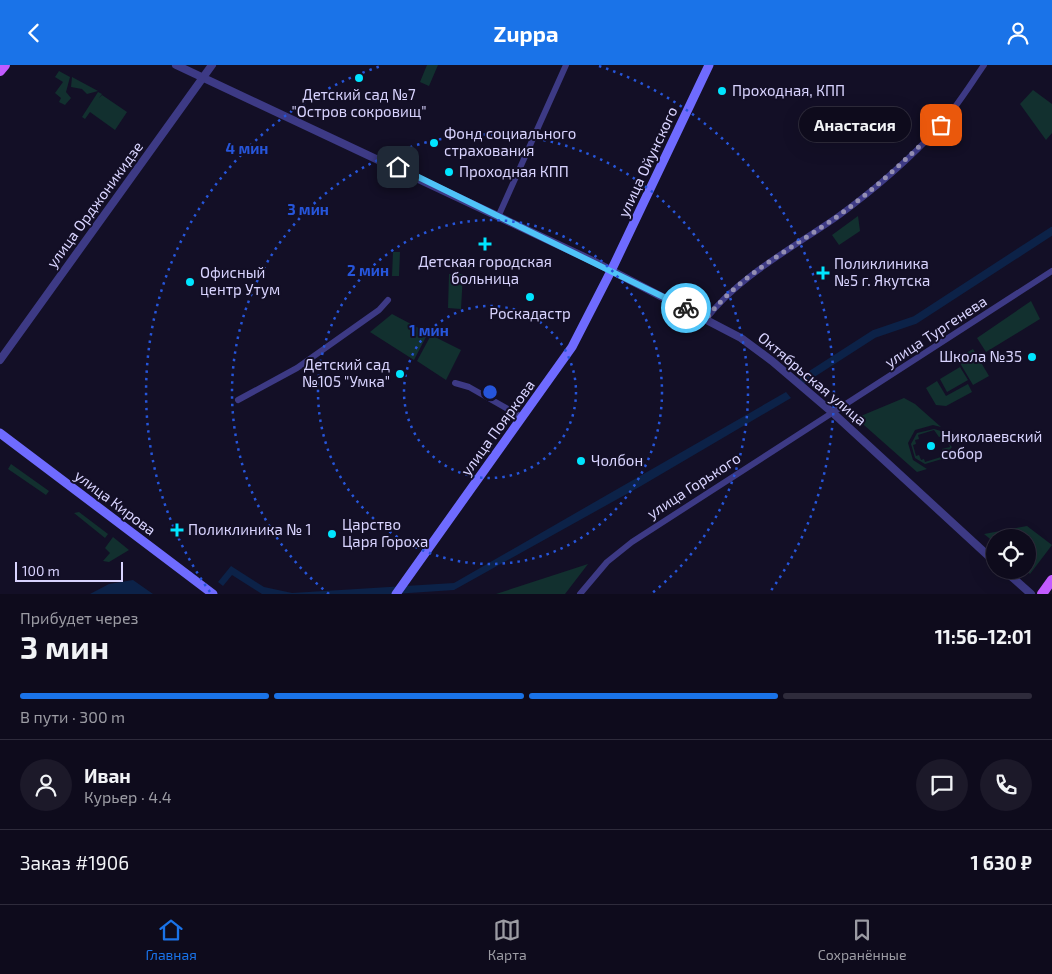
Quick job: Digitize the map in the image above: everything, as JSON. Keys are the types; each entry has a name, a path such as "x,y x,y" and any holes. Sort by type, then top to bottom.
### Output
{"main road":[{"path":"0,71 5,65"},
{"name":"улица Ойунского","path":"611,271 709,65"},
{"name":"улица Пояркова","path":"396,594 572,347 611,271"},
{"name":"улица Кирова","path":"0,433 213,594"},
{"path":"1042,594 1052,580"}],"street":[{"name":"Октябрьская улица","path":"176,65 398,167 611,271 741,338 772,361 833,413 986,554"},
{"name":"улица Орджоникидзе","path":"0,360 212,65"},
{"path":"498,217 566,65"},
{"path":"706,319 719,302 736,287 839,215 895,170 941,125 984,65"},
{"name":"улица Тургенева","path":"833,413 1052,271"},
{"path":"238,400 297,368 379,310 388,300"},
{"path":"455,383 469,387 522,417"},
{"name":"улица Горького","path":"580,594 601,568 632,542 833,413"},
{"path":"1014,579 1031,594"}],"green space":[{"path":"427,65 438,65 429,86 420,82"},
{"path":"59,71 70,77 66,92 71,98 65,105 59,102 61,98 55,93 63,82 55,77"},
{"path":"72,77 98,91 87,94 82,89 71,87"},
{"path":"1033,90 1052,104 1052,133 1046,140 1020,104"},
{"path":"98,92 102,94 99,98 102,95 127,112 115,130 90,112 85,119 82,117"},
{"path":"858,216 860,231 839,245 832,235"},
{"path":"393,252 400,252 399,276 392,276"},
{"path":"449,274 463,274 461,309 448,308"},
{"path":"1031,301 1040,319 986,352 977,338"},
{"path":"392,314 428,333 414,360 370,332"},
{"path":"431,335 461,350 446,380 417,361"},
{"path":"973,349 989,376 973,385 957,358"},
{"path":"960,367 968,380 947,392 940,379"},
{"path":"937,381 946,396 968,384 972,392 946,406 936,405 926,388"},
{"path":"904,398 915,404 941,427 933,425 915,430 908,443 913,460 927,469 917,472 856,418"},
{"path":"934,429 948,433 949,437 946,435 939,437 934,430 918,435 919,439 915,440 916,444 913,445 916,456 919,455 921,460 924,459 925,462 941,457 942,449 950,447 949,444 952,447 942,459 925,464 915,458 911,444 917,433"},
{"path":"11,464 49,491 46,495 8,469"},
{"path":"79,512 108,534 105,538 74,513"},
{"path":"1027,526 1031,529 1011,529"},
{"path":"1036,533 1052,545 1036,566"},
{"path":"113,537 129,550 109,562 103,561 110,553 105,548"},
{"path":"588,564 565,594 496,594"}],"water":[{"path":"786,392 791,398 641,486 454,590 394,594 262,594 232,575 223,586 218,582 231,566 264,587 292,593 454,583"},
{"path":"133,580 153,594 90,594 109,584"}],"waterway":[{"path":"804,379 874,334 915,320 1052,231"}],"way so far":[{"path":"686,308 706,319 719,302 736,287 839,215 895,170 941,125"}],"place":[{"name":"Детский сад №7 \"Остров сокровищ\"","path":"359,78"},
{"name":"Проходная, КПП","path":"722,91"},
{"name":"Анастасия","path":"941,125"},
{"name":"Фонд социального страхования","path":"434,143"},
{"name":"Проходная КПП","path":"449,172"},
{"name":"Детская городская больница","path":"485,244"},
{"name":"Поликлиника №5 г. Якутска","path":"823,273"},
{"name":"Офисный центр Утум","path":"190,282"},
{"name":"Роскадастр","path":"530,297"},
{"name":"Школа №35","path":"1032,357"},
{"name":"Детский сад №105 \"Умка\"","path":"400,374"},
{"name":"Николаевский собор","path":"931,446"},
{"name":"Чолбон","path":"581,461"},
{"name":"Поликлиника № 1","path":"177,530"},
{"name":"Царство Царя Гороха","path":"332,534"}],"route":[{"path":"398,167 686,308"}]}
